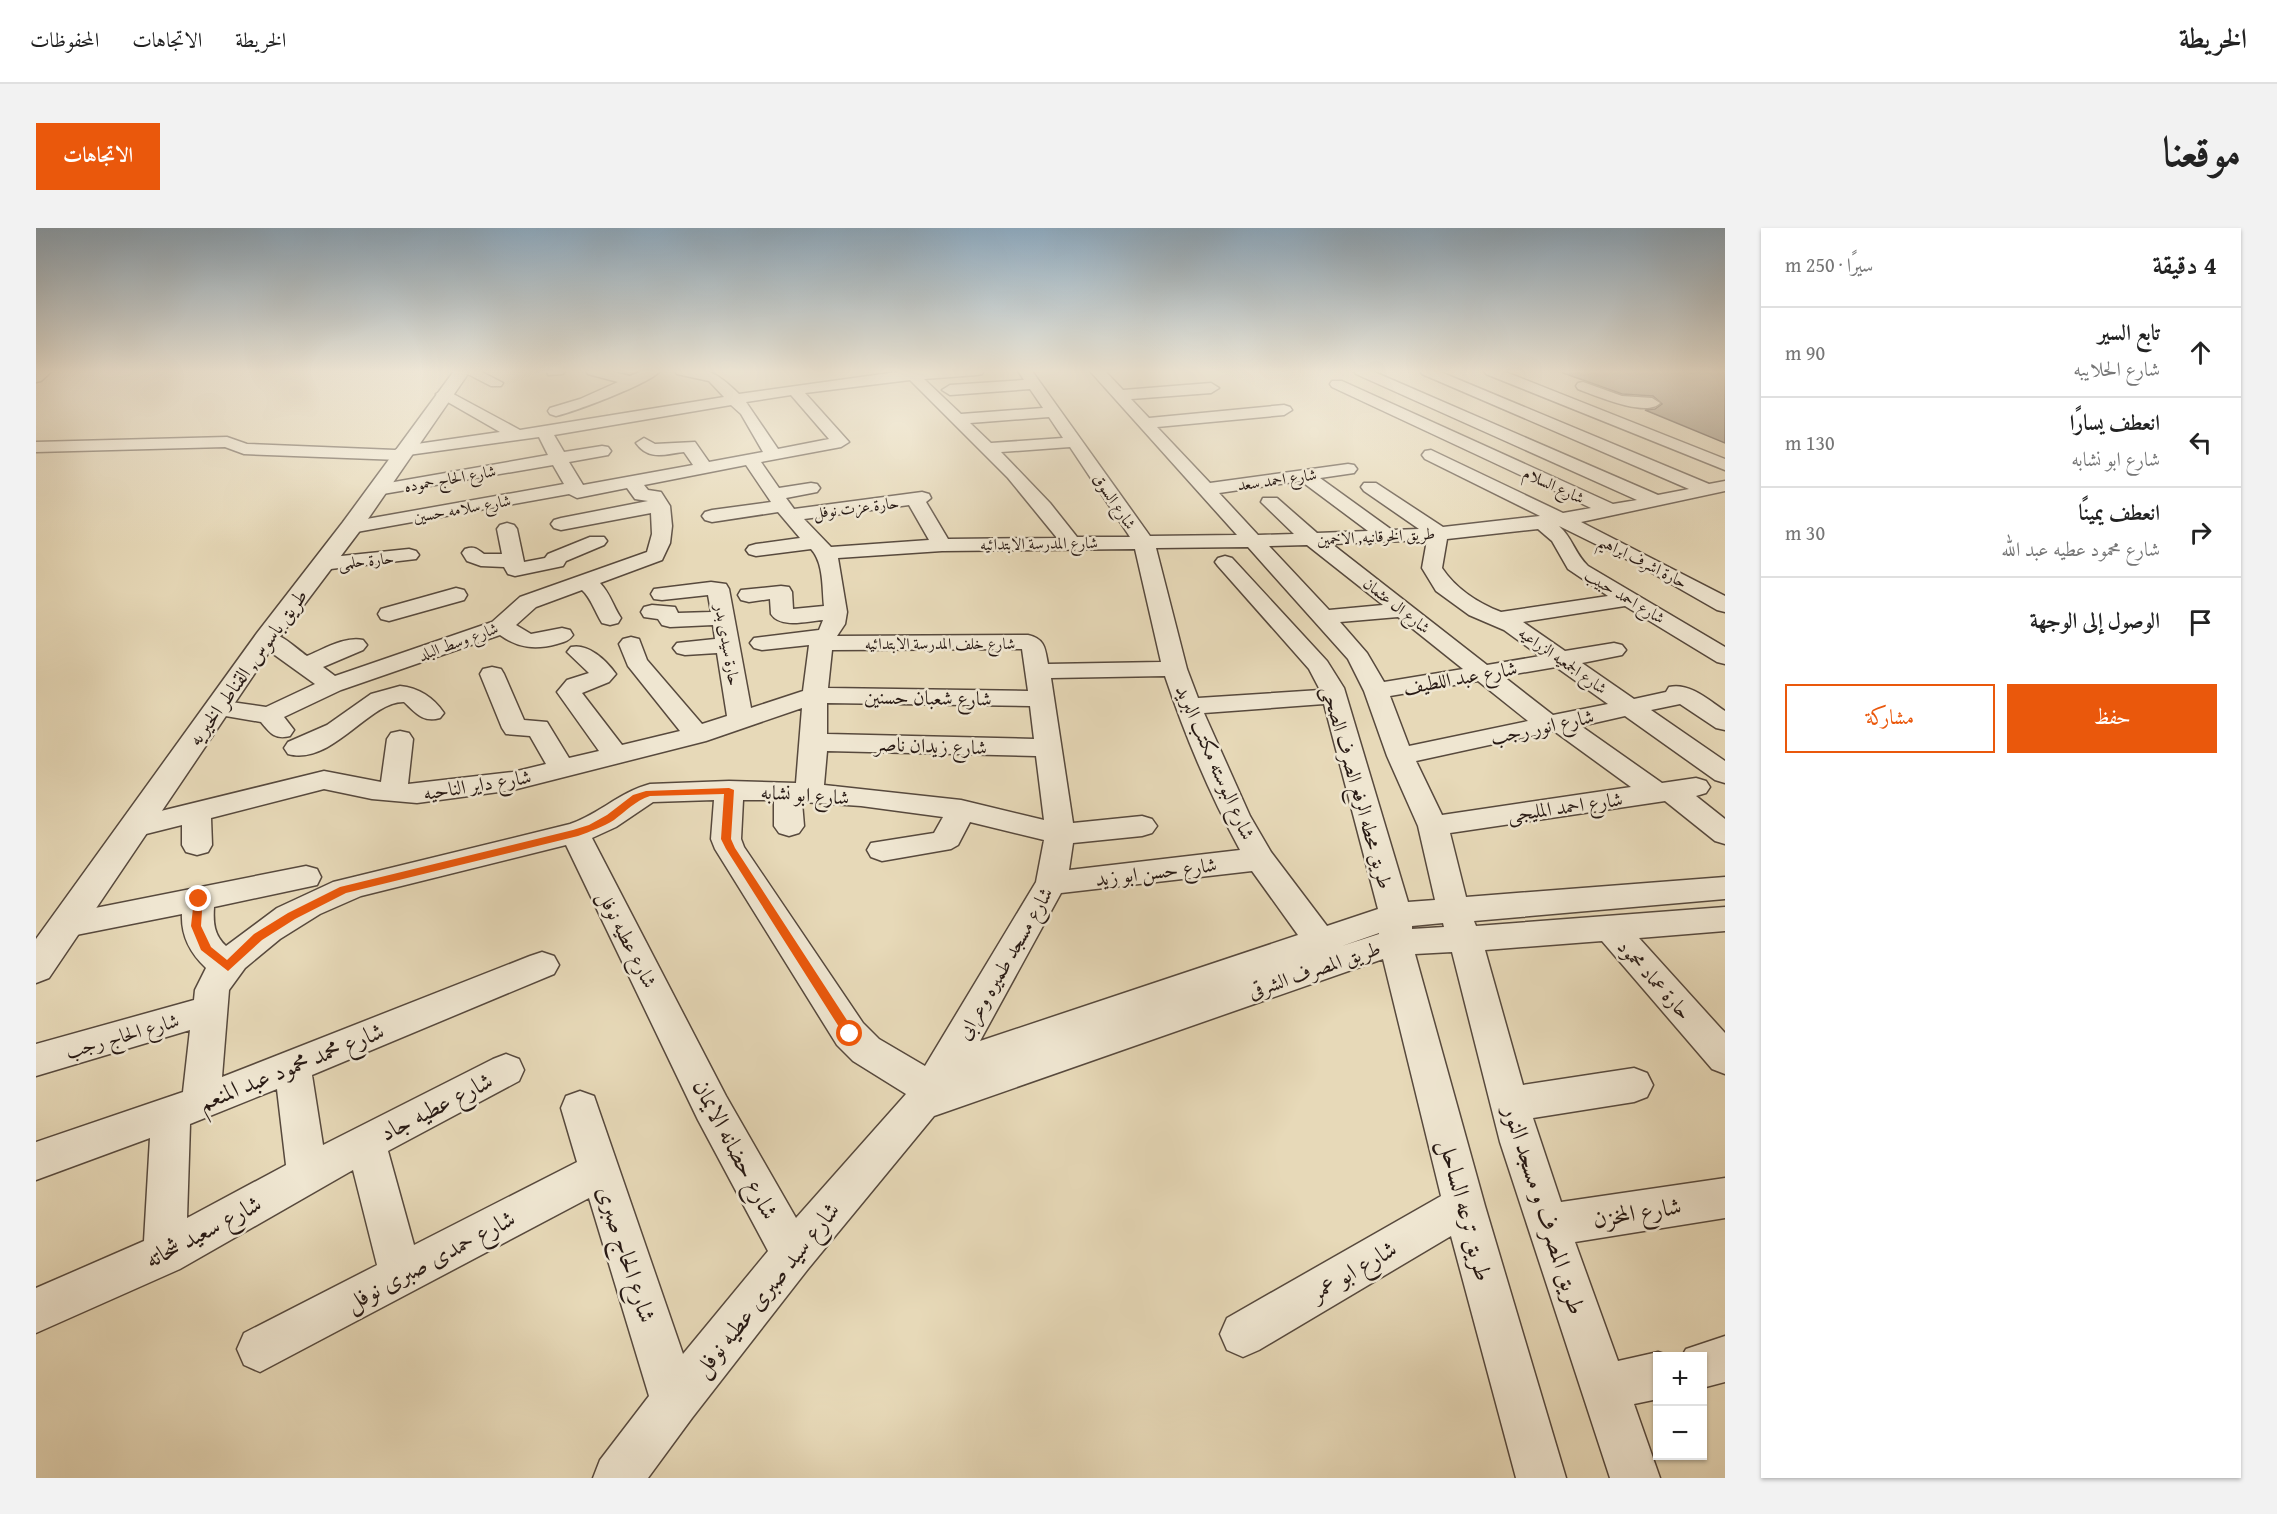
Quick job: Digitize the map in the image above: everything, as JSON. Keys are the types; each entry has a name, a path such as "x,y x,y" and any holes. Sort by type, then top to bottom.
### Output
{"street":[{"name":"طريق باسوس, القناطر الخيريه","path":"36,968 266,638 351,526 418,429"},
{"path":"507,429 517,435"},
{"path":"36,447 227,442 244,449 401,453 549,429"},
{"name":"شارع الحاج حموده","path":"377,490 558,459 606,446 605,429"},
{"path":"633,429 651,450 689,446 705,468"},
{"path":"757,429 774,456"},
{"name":"شارع سلامه حسين","path":"351,526 465,515 498,502 632,482 839,443 840,440 832,429"},
{"path":"968,429 1055,520 1070,542"},
{"name":"شارع السوق","path":"1066,429 1144,542"},
{"path":"1153,429 1253,541"},
{"name":"شارع السلام","path":"1435,429 1608,510"},
{"path":"1494,429 1655,501"},
{"path":"1573,429 1719,488"},
{"path":"1637,429 1725,465"},
{"path":"544,430 576,491 559,499 557,504"},
{"path":"1025,432 1070,435"},
{"path":"987,448 1070,435"},
{"path":"1431,455 1549,520"},
{"path":"750,460 774,499 821,548 833,578 836,612 834,624 823,640 815,695 814,742 789,825"},
{"name":"شارع احمد سعد","path":"1206,489 1348,469"},
{"path":"1304,475 1387,536"},
{"path":"632,482 642,495 654,496 661,506 657,561"},
{"path":"1370,487 1438,533 1427,589 1384,595"},
{"path":"712,516 811,488"},
{"name":"طريق الخرقانيه, الاخمين","path":"1253,541 1438,533 1549,520 1719,488"},
{"name":"حارة عزت نوفل","path":"774,499 918,498 942,545"},
{"path":"498,502 498,516 511,522 515,570 518,571 597,541"},
{"name":"شارع ال عثمان","path":"1270,502 1312,539 1481,673 1553,723 1675,790 1725,834"},
{"path":"561,524 661,506"},
{"name":"شارع احمد حبيب","path":"1549,520 1564,544 1567,557 1572,563 1725,657"},
{"name":"حارة اشرف ابراهيم","path":"1549,520 1647,562 1725,605"},
{"name":"شارع المدرسة الابتدائيه","path":"756,550 1070,542 1253,541"},
{"name":"طريق محطه الرفع الصرف الصحى","path":"1253,541 1359,658 1376,691 1400,756 1433,825 1459,925"},
{"name":"شارع البوسته مكتب البريد","path":"1144,542 1175,669 1188,706 1236,816 1260,858 1327,951"},
{"path":"472,553 474,557 481,560 514,561"},
{"name":"حارة حلمى","path":"322,564 410,555"},
{"name":"شارع وسط البلد","path":"269,716 396,653 473,608 512,618 520,606 580,584 680,555"},
{"path":"554,557 563,574 598,593 603,608 610,618"},
{"name":"طريق محطه الرفع الصرف الصحى","path":"1225,562 1319,666 1335,696 1395,929"},
{"name":"حارة سيدى بدر","path":"723,618 670,620 667,612 657,603 717,588 723,618 728,645 741,721"},
{"name":"شارع الجمعيه الزراعيه","path":"1427,589 1492,616 1561,659 1725,774"},
{"path":"749,595 781,592 785,616 836,612"},
{"path":"1421,624 1629,599"},
{"path":"389,614 473,608 525,642 579,651 632,650 697,735"},
{"path":"1322,617 1403,610"},
{"path":"266,638 332,685"},
{"path":"762,643 823,640"},
{"name":"شارع خلف المدرسة الابتدائيه","path":"823,640 1028,642 1032,645 1040,685"},
{"path":"305,666 355,645"},
{"path":"685,648 728,645"},
{"name":"شارع عبد اللطيف","path":"1376,691 1614,650"},
{"path":"579,651 604,672 603,676 573,687 569,692 622,754 636,798"},
{"name":"شارع شعبان حسنين","path":"815,695 1040,685 1175,669"},
{"path":"492,675 515,728 538,728 562,769"},
{"name":"شارع مسجد طميره وعرابى","path":"932,1087 1051,883 1060,834 1040,685"},
{"path":"297,748 338,729 362,711 392,695 411,694 431,713"},
{"name":"شارع انور رجب","path":"1400,756 1681,694 1725,722"},
{"name":"شارع داير الناحيه","path":"134,827 324,780 393,793 434,793 481,787 697,735 815,695"},
{"path":"1188,706 1335,696"},
{"path":"217,708 269,716 324,780"},
{"path":"393,793 400,739"},
{"name":"شارع زيدان ناصر","path":"814,742 1049,748"},
{"path":"729,790 726,839 730,849 850,1034 866,1050 932,1087"},
{"name":"شارع ابو نشابه","path":"165,1254 186,1108 214,983 258,937 292,916 344,890 575,833 610,818 636,798 664,792 729,790 861,797 961,810 1060,834 1142,826"},
{"name":"شارع احمد المليجى","path":"1433,825 1675,790"},
{"path":"882,850 941,842 948,838 961,810"},
{"path":"196,812 197,845"},
{"name":"شارع عطيه نوفل","path":"575,833 681,1044"},
{"name":"شارع حسن ابو زيد","path":"1051,883 1260,858"},
{"path":"66,925 306,877"},
{"name":"طريق المصرف الشرقى","path":"932,1087 1395,929 1459,925 1725,888"},
{"path":"199,899 196,926 206,950 228,967"},
{"name":"طريق المصرف الشرقى","path":"1459,925 1610,928 1725,919"},
{"name":"طريق المصرف و مسجد النور","path":"1459,925 1520,1142 1635,1478"},
{"name":"حارة عماد محمود","path":"1610,928 1725,1058"},
{"name":"طريق ترعه الساحل","path":"1395,929 1464,1206 1541,1478"},
{"name":"شارع محمد محمود عبد المنعم","path":"36,1161 186,1108 542,965"},
{"name":"شارع الحاج رجب","path":"36,1060 209,1010"},
{"name":"شارع حضانه الايمان","path":"681,1044 712,1108 793,1254"},
{"path":"292,1066 308,1175"},
{"name":"شارع عطيه جاد","path":"366,1142 506,1070"},
{"path":"1510,1104 1634,1085"},
{"name":"شارع سيد صبرى عطيه نوفل","path":"618,1478 675,1401 793,1254 932,1087"},
{"name":"شارع الحاج صبرى","path":"580,1108 675,1401"},
{"path":"366,1142 401,1275"},
{"name":"شارع سعيد شحاته","path":"36,1311 165,1254 366,1142"},
{"name":"شارع حمدى صبرى نوفل","path":"260,1349 600,1171"},
{"name":"شارع المخزن","path":"1549,1225 1725,1198"},
{"name":"شارع ابو عمر","path":"1243,1334 1464,1206"},
{"path":"1707,1364 1725,1359"},
{"path":"1604,1388 1653,1377"}],"building":[{"path":"1692,429 1725,429 1725,443"}],"route":[{"path":"199,899 196,926 206,950 228,967 258,937 292,916 344,890 575,833 610,818 636,798 650,793 729,790 726,839 730,849 850,1034"}]}
